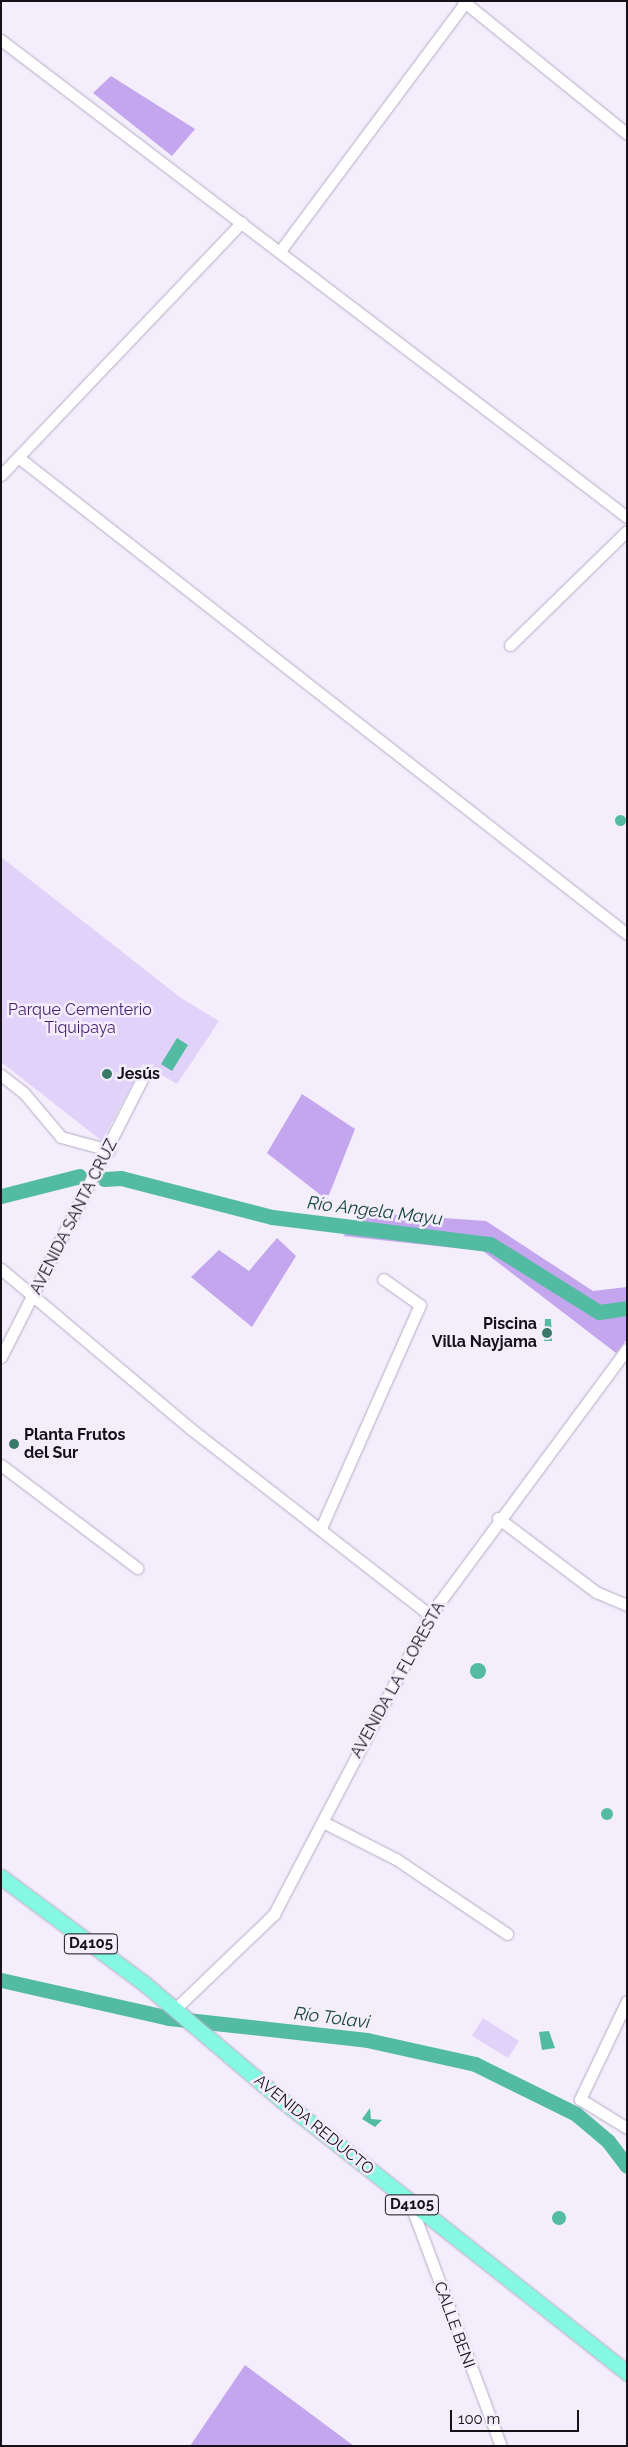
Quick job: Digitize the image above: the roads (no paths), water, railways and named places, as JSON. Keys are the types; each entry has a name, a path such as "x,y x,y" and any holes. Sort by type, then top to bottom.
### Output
{"main road":[{"name":"AVENIDA REDUCTO","path":"1,1877 176,2012 410,2203 627,2373"}],"street":[{"path":"280,251 464,2 627,134"},
{"path":"1,40 627,517"},
{"path":"1,475 242,222"},
{"path":"18,457 627,934"},
{"path":"510,645 627,532"},
{"path":"1,1075 24,1093 61,1137 109,1150"},
{"name":"AVENIDA SANTA CRUZ","path":"1,1357 109,1150 144,1075"},
{"path":"1,1269 191,1429 321,1528 430,1615"},
{"path":"321,1528 420,1305 383,1279"},
{"name":"AVENIDA LA FLORESTA","path":"176,2012 274,1914 430,1615 498,1518 627,1349"},
{"path":"1,1465 137,1568"},
{"path":"498,1518 596,1592 627,1605"},
{"path":"323,1822 396,1859 507,1934"},
{"path":"627,2000 580,2099 627,2128"},
{"name":"CALLE BENI","path":"410,2203 501,2446"}],"waterway":[{"name":"Río Angela Mayu","path":"1,1196 80,1176"},
{"name":"Río Angela Mayu","path":"104,1179 121,1178 272,1217 490,1244 599,1312 627,1308"},
{"name":"Río Tolavi","path":"1,1980 169,2018 367,2040 475,2064 576,2114 608,2141 627,2166"}],"place":[{"name":"Jesús","path":"107,1074"},
{"name":"Piscina Villa Nayjama","path":"547,1333"},
{"name":"Planta Frutos del Sur","path":"14,1444"}],"park label":[{"name":"Parque Cementerio Tiquipaya","path":"80,1019"}]}
